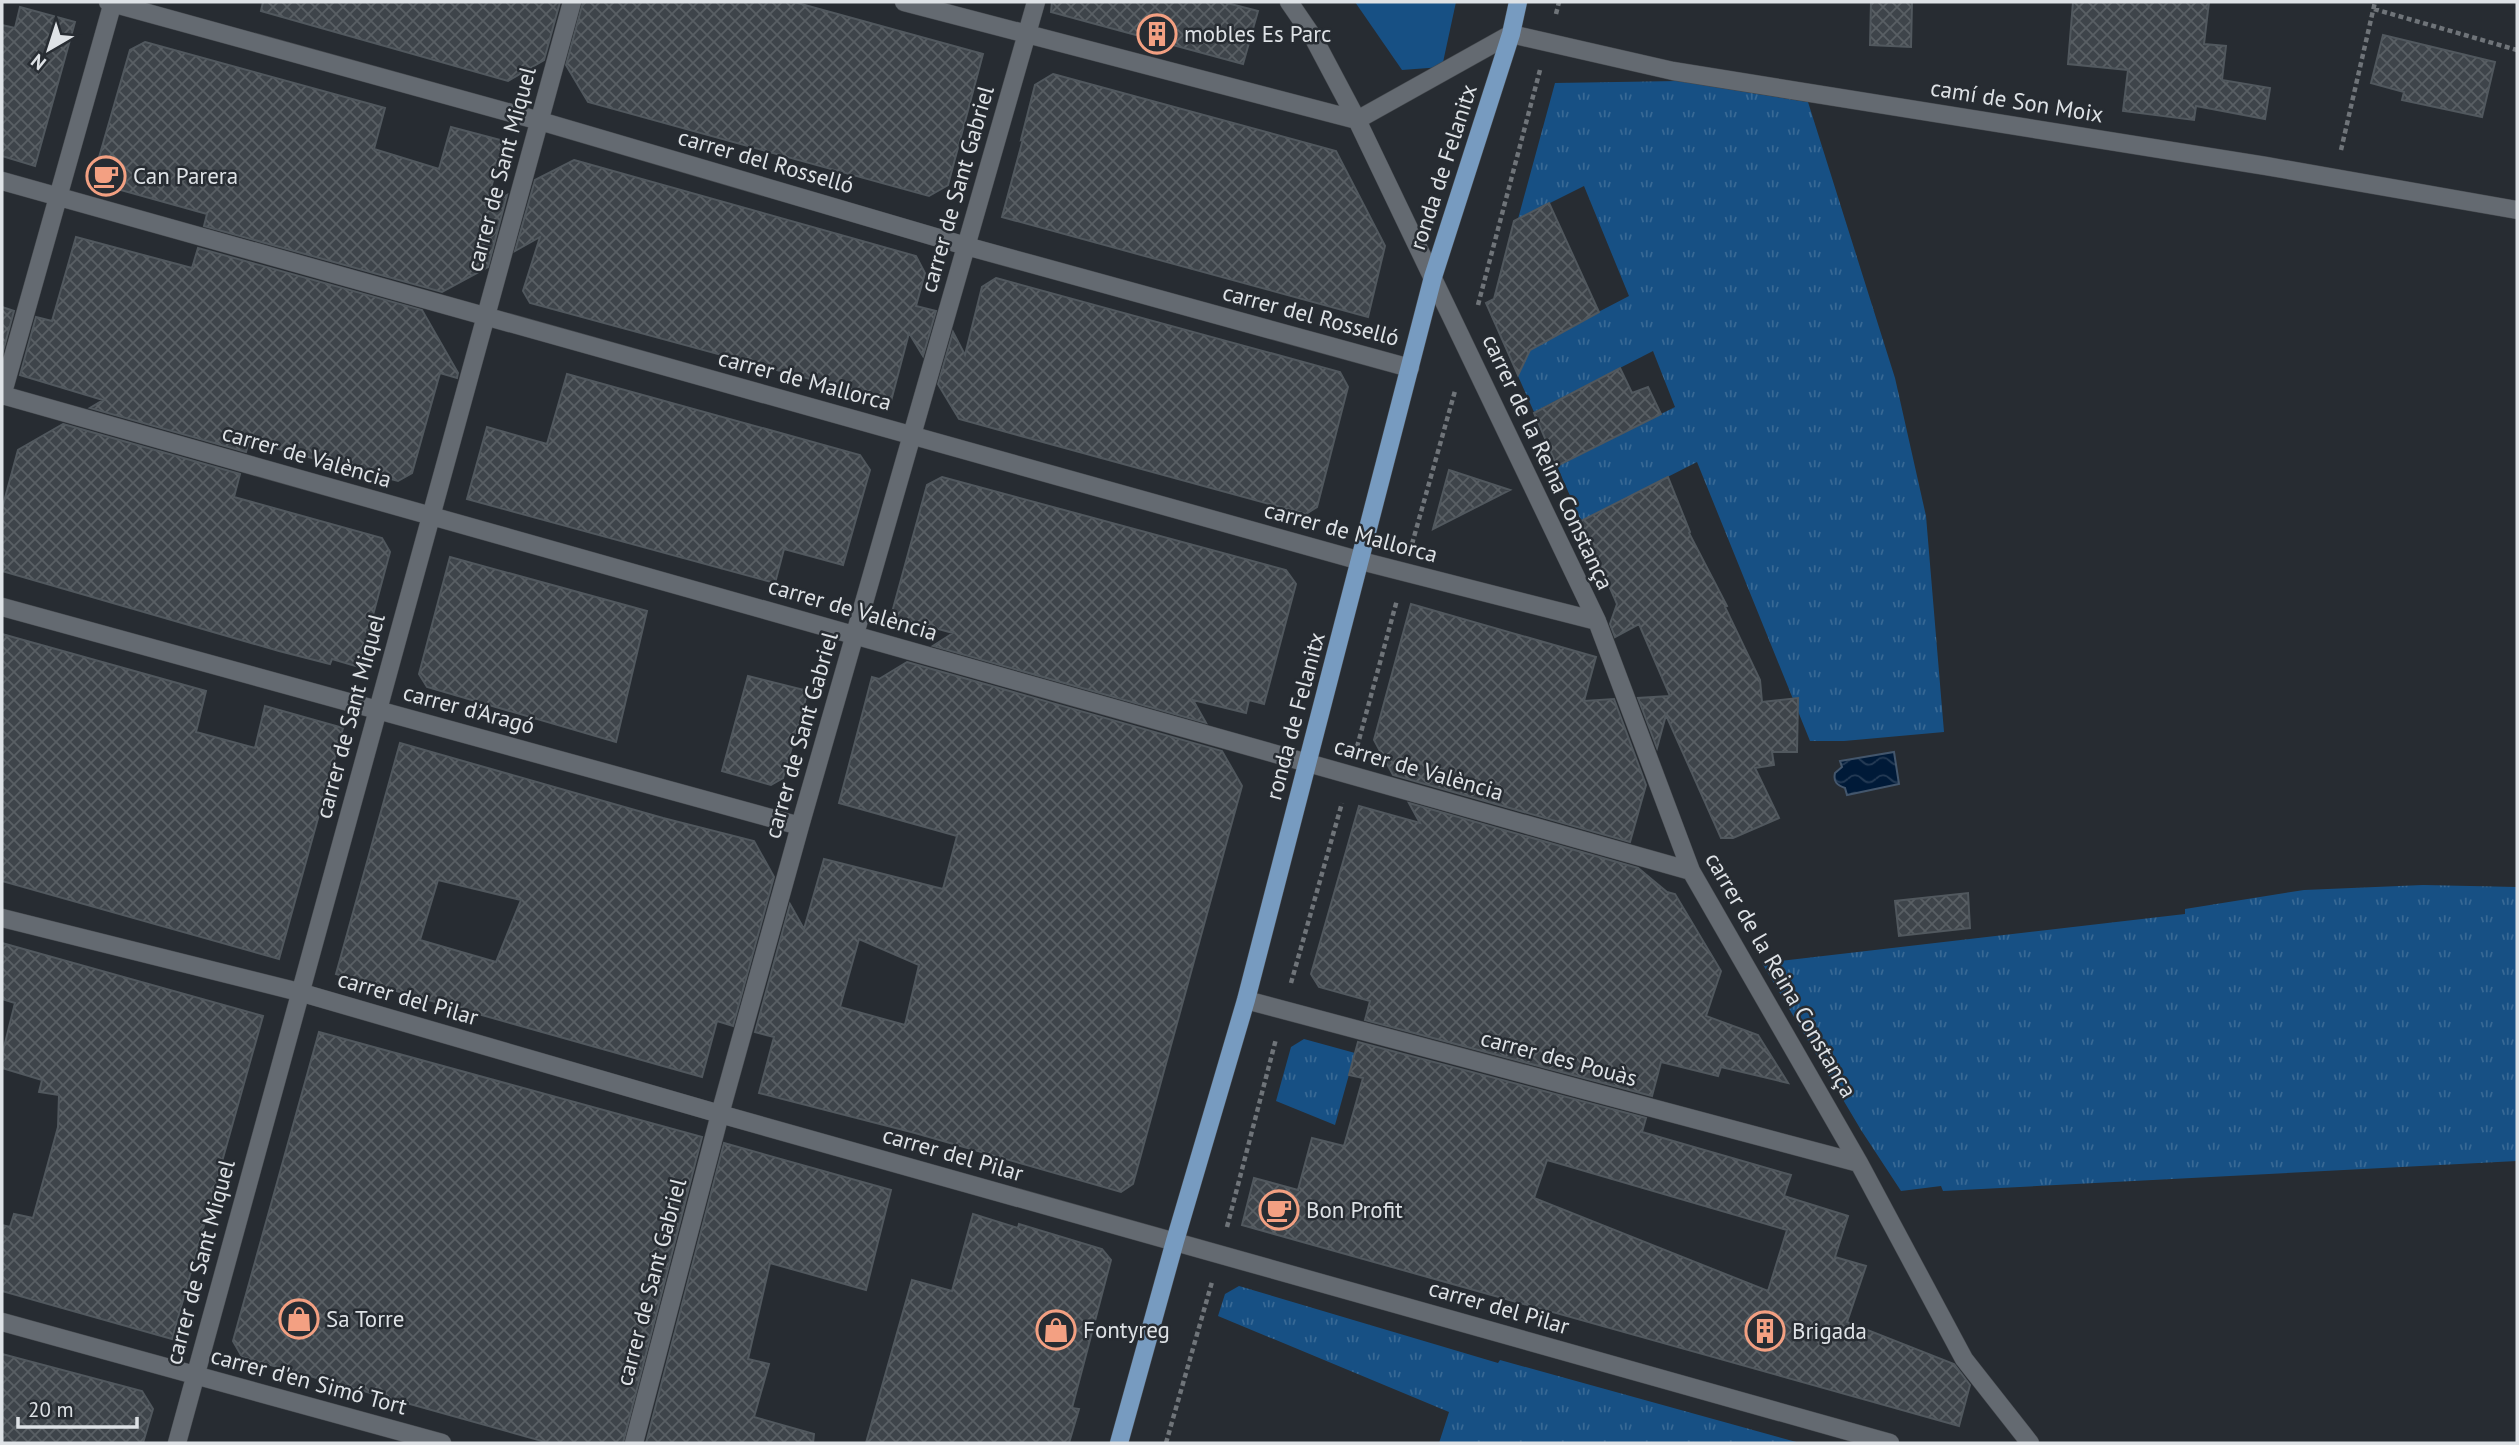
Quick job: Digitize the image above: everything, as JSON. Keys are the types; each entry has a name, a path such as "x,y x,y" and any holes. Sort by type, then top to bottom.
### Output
{"main road":[{"name":"ronda de Felanitx","path":"1119,1443 1246,1000 1433,276 1511,34 1518,2"}],"street":[{"name":"carrer del Rosselló","path":"111,2 540,121 966,246 1410,368"},
{"path":"2,395 60,197 111,2"},
{"name":"carrer de Sant Miquel","path":"177,1443 572,2"},
{"path":"904,2 1357,120 1511,34"},
{"name":"carrer de Sant Gabriel","path":"634,1443 720,1114 800,826 1036,2"},
{"name":"carrer de la Reina Constança","path":"1289,2 1313,37 1357,120 1597,621 1691,871 1860,1163 1964,1359 2030,1443"},
{"name":"camí de Son Moix","path":"1511,34 1673,71 2517,210"},
{"name":"carrer de Mallorca","path":"2,181 1361,561 1597,621"},
{"name":"carrer de València","path":"2,395 1691,871"},
{"name":"carrer d'Aragó","path":"2,607 800,826"},
{"name":"carrer del Pilar","path":"2,918 299,992 720,1114 1890,1443"},
{"name":"carrer des Pouàs","path":"1246,1000 1860,1163"},
{"name":"carrer d'en Simó Tort","path":"2,1322 442,1443"}],"path":[{"path":"1167,1443 1559,2"},
{"path":"2335,178 2375,2"},
{"path":"2374,9 2517,50"}],"green space":[{"path":"1355,2 1456,2 1442,67 1402,70"},
{"path":"1678,81 1808,102 1895,378 1926,516 1944,732 1844,741 1810,741 1697,462 1581,521 1557,466 1675,407 1653,351 1534,412 1510,358 1629,296 1584,186 1518,219 1555,83"},
{"path":"2423,885 2517,887 2517,1161 1943,1191 1941,1186 1901,1191 1861,1130 1762,963 2185,914 2185,909 2304,890"},
{"path":"1304,1039 1355,1053 1335,1125 1276,1101 1291,1047"},
{"path":"1239,1286 1498,1363 1500,1360 1800,1443 1439,1443 1449,1412 1218,1316 1225,1294"}],"water":[{"path":"1894,752 1899,784 1847,795 1845,788 1835,781 1835,773 1842,767 1840,761"}],"building":[{"path":"263,2 560,2 544,60 508,81 261,11"},
{"path":"583,2 794,2 983,54 948,185 929,196 588,102 566,65"},
{"path":"1052,2 1223,2 1258,11 1243,64 1051,12"},
{"path":"1871,2 1912,2 1911,47 1870,45"},
{"path":"2073,2 2209,2 2204,44 2226,46 2222,80 2270,88 2265,119 2196,106 2194,120 2123,111 2128,70 2068,64"},
{"path":"20,7 75,22 35,166 2,156 2,25 15,28"},
{"path":"2383,35 2495,62 2482,117 2402,100 2404,92 2371,83"},
{"path":"145,42 385,108 374,149 439,169 451,127 504,141 486,206 507,195 488,267 442,292 204,226 207,214 106,186 96,168 130,50"},
{"path":"1053,74 1336,151 1385,246 1368,317 1002,217 1035,85"},
{"path":"574,160 916,256 925,273 916,306 936,311 923,356 909,333 891,401 530,303 523,291 540,237 515,251 535,180"},
{"path":"1549,203 1599,312 1530,350 1518,375 1486,303 1494,299 1514,221"},
{"path":"76,237 192,268 198,248 422,310 458,373 457,378 440,373 412,473 398,481 249,441 246,452 90,408 103,400 20,375 36,317 52,321"},
{"path":"996,278 1340,372 1348,387 1317,507 1306,514 959,419 938,384 953,332 965,355 982,287"},
{"path":"2,307 14,311 2,355"},
{"path":"1620,368 1632,393 1648,387 1661,414 1557,466 1534,413"},
{"path":"567,374 860,455 870,470 843,565 784,549 775,583 467,499 487,427 547,444"},
{"path":"63,424 240,474 234,497 382,538 390,552 359,667 332,659 330,664 279,651 2,571 2,509 18,450"},
{"path":"1449,470 1510,490 1433,529"},
{"path":"942,477 1286,570 1296,584 1264,704 1249,700 1246,713 1193,700 1206,723 933,646 953,633 891,616 927,485"},
{"path":"1668,477 1689,533 1727,606 1725,607 1760,680 1762,702 1798,698 1797,752 1772,752 1774,765 1755,768 1779,818 1733,838 1721,838 1666,715 1657,748 1638,698 1670,696 1639,624 1615,637 1610,624 1617,604 1581,521"},
{"path":"450,557 647,611 616,742 427,687 419,674"},
{"path":"1411,604 1596,657 1584,701 1614,699 1646,785 1630,842 1393,775 1374,740"},
{"path":"2,634 206,691 196,732 255,748 265,706 343,728 279,959 2,881"},
{"path":"907,662 1222,751 1242,786 1133,1184 1121,1192 915,1133 759,1093 774,1037 755,1032 790,904 804,929 824,859 943,889 957,836 839,803 872,677 879,679","holes":["859,939 919,965 905,1025 840,1007"]},
{"path":"748,676 808,691 783,778 771,785 722,771"},
{"path":"400,743 663,818 754,841 774,877 733,1026 717,1021 702,1077 336,974","holes":["438,880 521,900 496,962 420,940"]},
{"path":"1409,803 1638,868 1667,892 1675,894 1721,971 1706,1016 1758,1035 1788,1083 1721,1067 1718,1076 1661,1062 1652,1096 1365,1020 1370,1001 1319,987 1311,974 1359,806 1420,823"},
{"path":"1968,893 1970,928 1899,936 1895,901"},
{"path":"2,943 263,1016 172,1339 2,1291 2,1225 10,1227 14,1214 33,1218 58,1127 59,1095 39,1092 42,1080 2,1068 2,1055 15,1003 2,999"},
{"path":"319,1032 702,1137 623,1443 549,1443 242,1357 233,1341"},
{"path":"1358,1042 1646,1118 1642,1132 1791,1175 1784,1196 1848,1216 1835,1257 1866,1266 1847,1322 1954,1364 1970,1385 1959,1426 1242,1225 1254,1178 1298,1190 1312,1138 1344,1146 1363,1078 1349,1075","holes":["1547,1160 1787,1230 1768,1291 1534,1198"]},
{"path":"724,1143 891,1190 866,1290 770,1263 748,1359 769,1364 754,1417 814,1434 813,1443 646,1443"},
{"path":"973,1214 1018,1228 1019,1224 1102,1249 1111,1260 1072,1408 1079,1409 1069,1443 866,1443 912,1280 952,1291"},
{"path":"2,1354 142,1391 153,1409 143,1443 2,1443"}],"place":[{"name":"mobles Es Parc","path":"1157,34"},
{"name":"Can Parera","path":"106,176"},
{"name":"Bon Profit","path":"1279,1210"},
{"name":"Sa Torre","path":"299,1319"},
{"name":"Fontyreg","path":"1056,1330"},
{"name":"Brigada","path":"1765,1331"}]}
